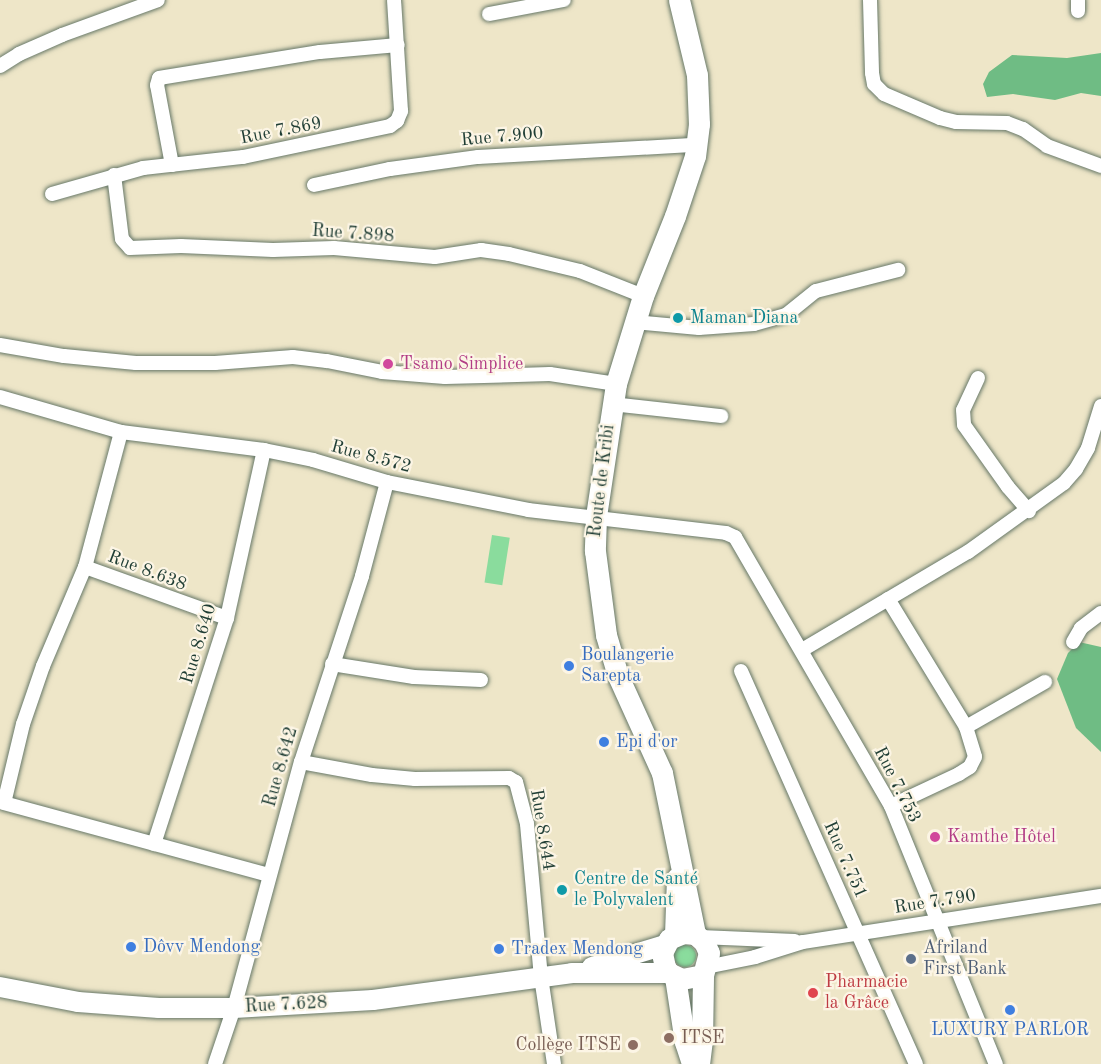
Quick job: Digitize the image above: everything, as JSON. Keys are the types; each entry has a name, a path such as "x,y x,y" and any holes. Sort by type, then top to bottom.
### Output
{"main road":[{"name":"Route de Kribi","path":"679,0 697,75 699,124 696,145 687,184 643,296 614,394 596,517 596,561 606,636 618,676 662,773 679,862 689,899 684,938 709,953 705,971 699,1064"},
{"name":"Rue 7.628","path":"572,973 684,938"},
{"path":"684,938 663,960 672,975 685,1042 692,1064"},
{"path":"672,975 689,979 705,971"},
{"name":"Rue 7.628","path":"0,987 78,1002 159,1008 234,1008 373,1000 572,973 672,975"}],"street":[{"path":"0,66 19,54 62,34 158,0"},
{"name":"Rue 7.869","path":"52,194 114,175 172,165 243,157 390,126 397,121 401,111 394,0"},
{"path":"489,14 564,0"},
{"path":"870,0 872,73 874,84 885,94 948,120 1007,123 1023,129 1047,146 1101,166"},
{"path":"172,165 157,85 159,78 320,52 398,45"},
{"name":"Rue 7.900","path":"314,184 390,169 478,157 696,145"},
{"name":"Rue 7.898","path":"114,175 122,238 130,248 181,246 273,250 334,248 435,257 481,250 509,254 580,271 643,296"},
{"path":"634,322 699,328 754,324 786,315 816,291 898,270"},
{"path":"0,345 64,356 136,363 215,363 293,357 382,372 445,377 550,374 614,394 721,416"},
{"path":"978,378 963,410 964,425 1008,487 1029,511"},
{"name":"Rue 8.572","path":"0,397 121,432 264,450 313,460 387,482 528,510 726,533 735,537"},
{"path":"802,650 968,552 1029,511 1064,483 1077,469 1088,447 1101,406"},
{"name":"Rue 8.638","path":"121,432 84,567 227,618"},
{"name":"Rue 8.640","path":"153,844 227,618 264,450"},
{"name":"Rue 8.642","path":"215,1064 234,1008 301,762 362,576 387,482"},
{"name":"Rue 7.753","path":"735,537 891,806 996,1064"},
{"path":"84,567 7,755 4,803 269,875"},
{"path":"888,599 966,727 975,757 970,767 891,806"},
{"path":"1073,642 1081,628 1101,613"},
{"path":"332,664 414,677 481,680"},
{"name":"Rue 7.751","path":"741,671 916,1064"},
{"path":"966,727 1045,682"},
{"name":"Rue 8.644","path":"301,762 372,775 415,778 509,778 516,782 526,824 540,977 554,1064"},
{"name":"Rue 7.790","path":"705,971 803,942 1101,896"},
{"path":"684,938 750,937 803,942"}],"green space":[{"path":"1101,53 1101,96 1081,93 1055,100 1013,94 987,97 983,84 989,72 1012,55 1067,58"},
{"path":"492,535 510,538 502,585 484,582"},
{"path":"1079,642 1101,647 1101,752 1076,728 1057,679 1068,653"},
{"path":"685,945 693,948 696,956 693,964 685,967 677,964 674,956 677,948"}],"place":[{"name":"Maman Diana","path":"678,318"},
{"name":"Tsamo Simplice","path":"388,364"},
{"name":"Boulangerie Sarepta","path":"569,666"},
{"name":"Epi d'or","path":"604,742"},
{"name":"Kamthe Hôtel","path":"935,837"},
{"name":"Centre de Santé le Polyvalent","path":"562,890"},
{"name":"Dôvv Mendong","path":"131,947"},
{"name":"Tradex Mendong","path":"499,949"},
{"name":"Afriland First Bank","path":"911,959"},
{"name":"Pharmacie la Grâce","path":"813,993"},
{"name":"LUXURY PARLOR","path":"1010,1010"},
{"name":"ITSE","path":"669,1038"},
{"name":"Collège ITSE","path":"633,1045"}]}
